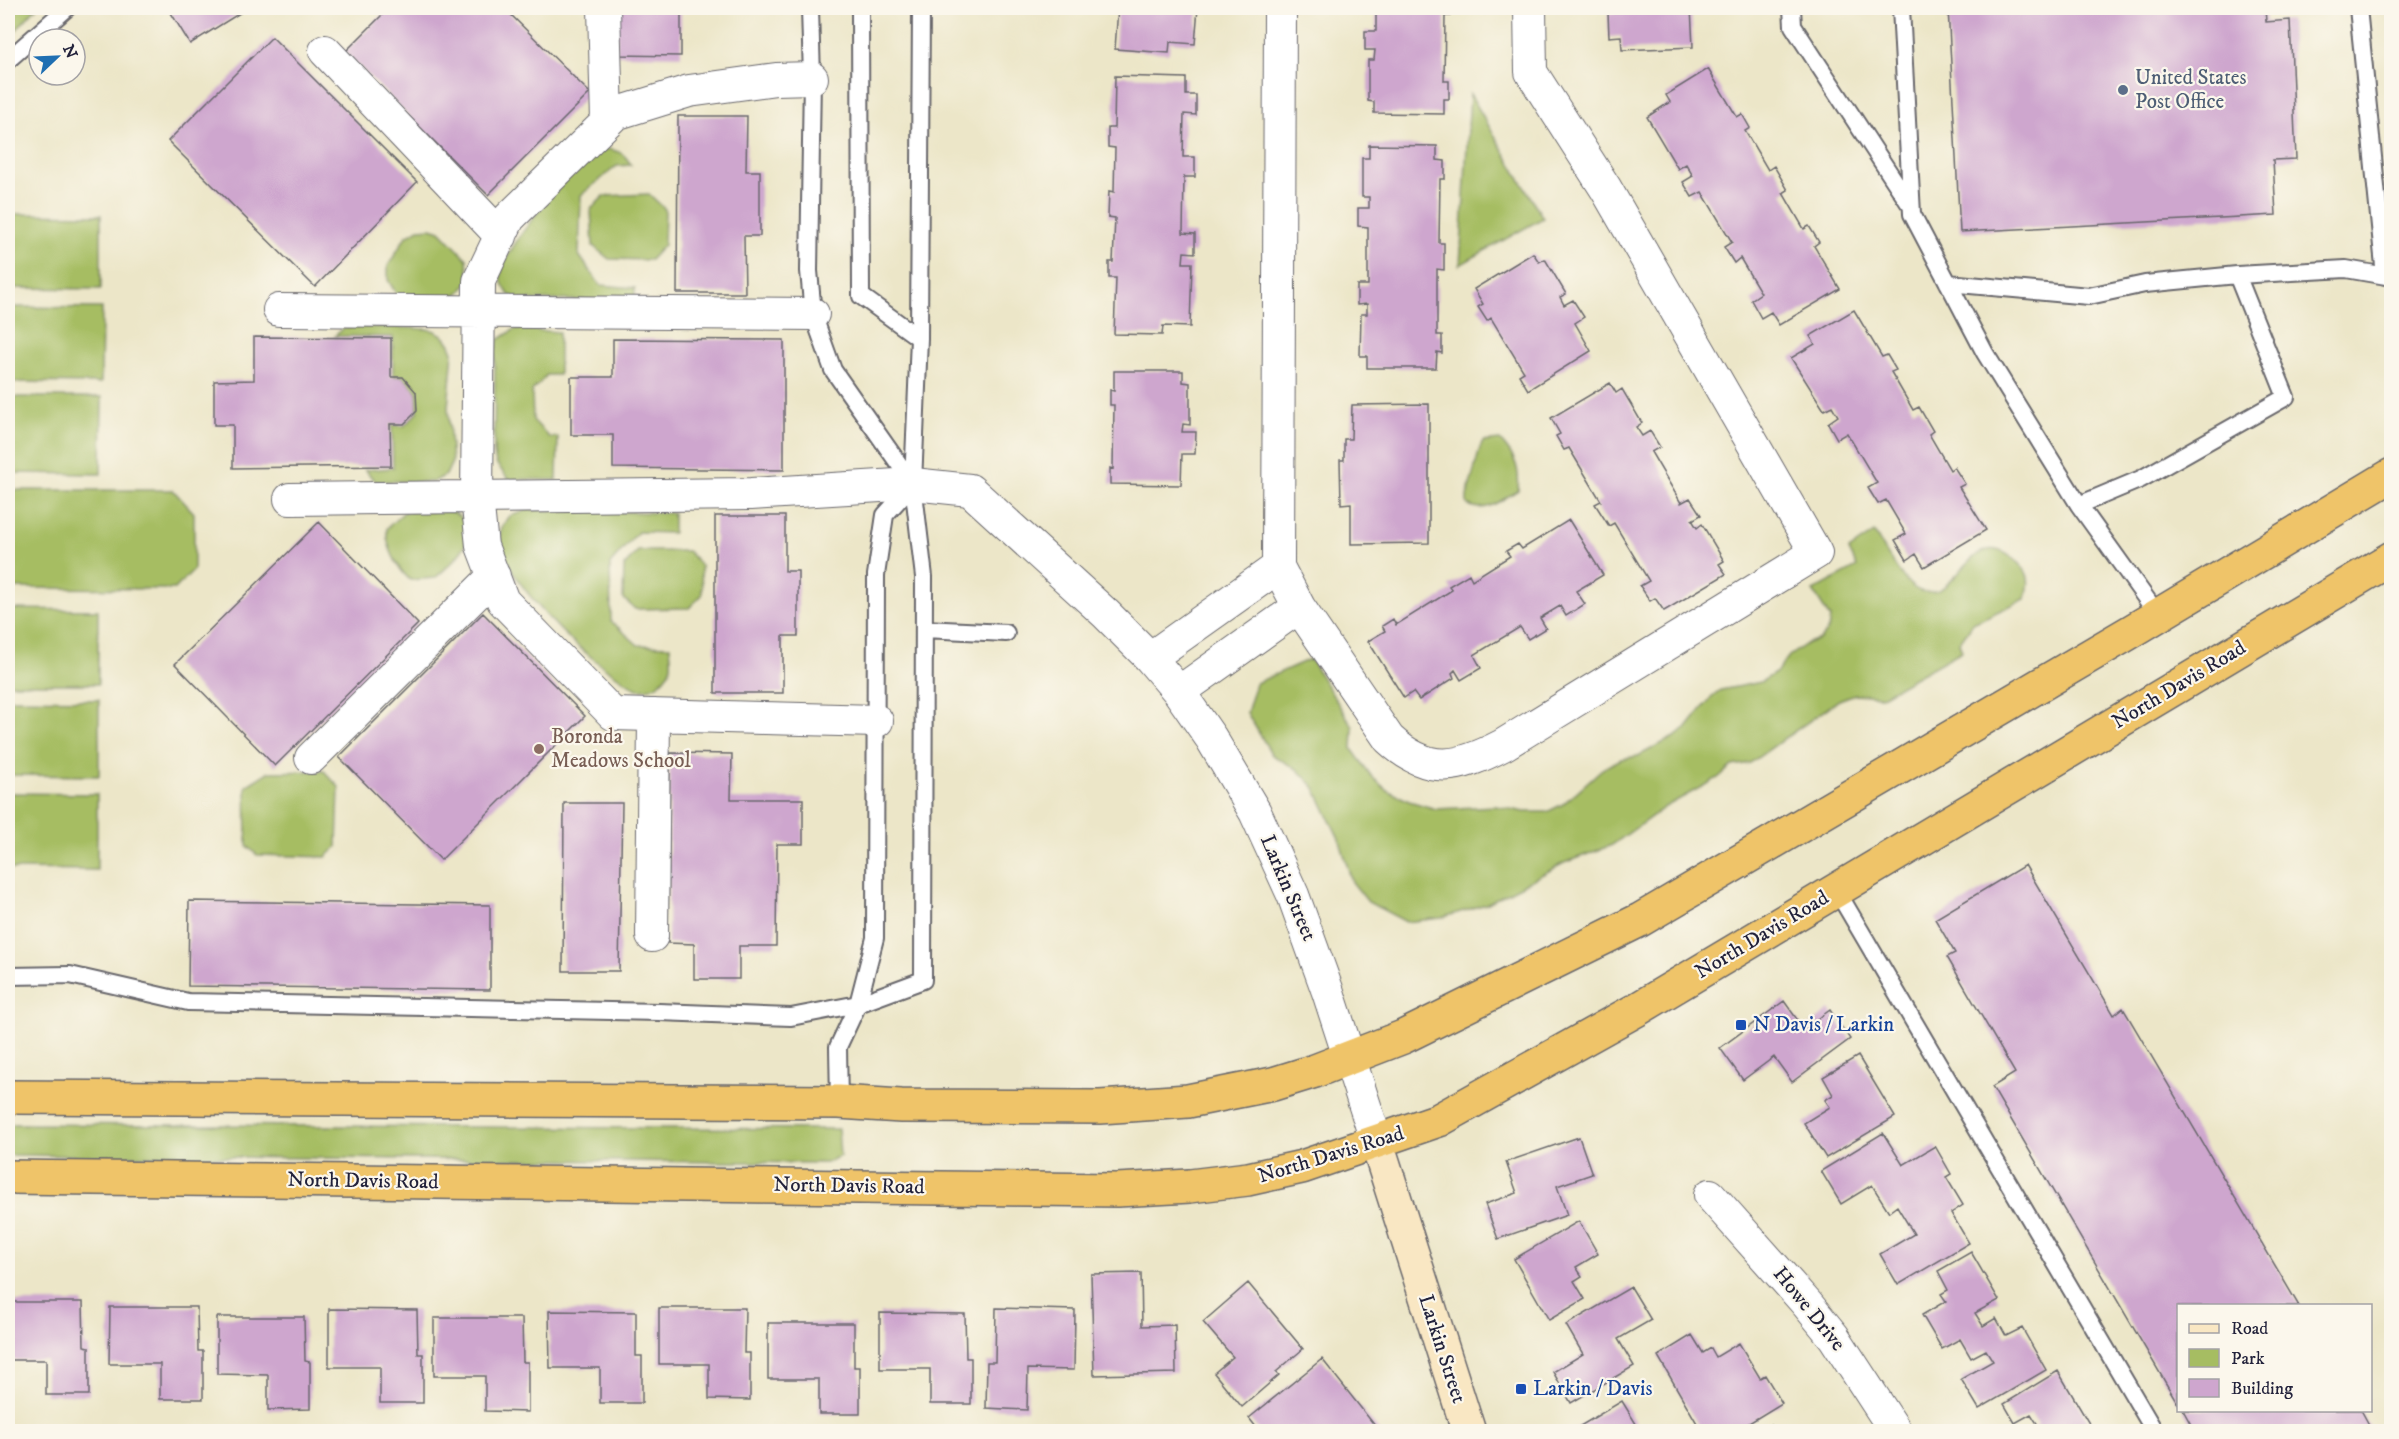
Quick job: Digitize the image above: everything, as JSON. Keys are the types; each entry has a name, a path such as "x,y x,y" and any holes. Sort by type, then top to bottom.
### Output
{"highway":[{"path":"8,1097 839,1102 901,1106 1100,1107 1178,1102 1230,1094 1273,1084 1403,1037 1640,920 2391,475"},
{"name":"North Davis Road","path":"8,1177 1118,1190 1190,1186 1248,1179 1302,1167 1439,1120 1636,1010 2391,558"}],"street":[{"path":"604,8 607,121"},
{"path":"1280,8 1278,567 1299,607 1389,740 1405,754 1427,764 1450,765 1476,759 1503,745 1816,553 1606,189 1531,72 1530,8"},
{"path":"325,51 501,236"},
{"path":"812,78 776,79 689,91 615,114 509,218 479,281 477,497 482,546 503,601 613,714 877,721"},
{"path":"279,310 813,314"},
{"name":"Larkin Street","path":"290,499 751,494 913,484 970,490 1106,614 1150,658 1179,692 1211,738 1255,812 1275,852 1312,945 1469,1431"},
{"path":"1150,658 1278,567"},
{"path":"311,758 494,576"},
{"path":"1179,692 1299,607"},
{"path":"652,936 654,715"},
{"name":"Howe Drive","path":"1710,1195 1834,1337 1896,1431"}],"lane":[{"path":"8,60 67,8"},
{"path":"810,8 812,78 809,271 813,314 833,370 913,484"},
{"path":"860,8 861,296 919,338"},
{"path":"8,976 70,975 188,1002 791,1017 858,1004 923,980 924,578 913,484 919,338 921,8"},
{"path":"1792,8 1793,26 1910,205"},
{"path":"1900,8 1912,214 1985,353 2079,505 2158,615"},
{"path":"1948,283 2089,296 2145,284 2237,275 2346,269 2388,276 2358,8"},
{"path":"2079,505 2141,479 2286,397 2237,275"},
{"path":"839,1102 838,1047 858,1004 875,938 876,575 885,515 913,484"},
{"path":"924,629 1006,633"},
{"path":"1837,891 2155,1431"}],"green space":[{"path":"8,8 36,8 8,39"},
{"path":"1470,94 1543,218 1460,265"},
{"path":"607,149 622,154 631,165 617,166 581,195 579,255 600,285 635,288 635,300 519,300 509,295 501,279 503,267 522,233 552,195 580,165 592,155"},
{"path":"649,194 665,209 664,245 650,260 609,259 593,246 591,209 604,196"},
{"path":"8,214 101,215 101,289 8,288"},
{"path":"431,228 440,231 467,259 469,281 449,301 397,295 388,280 388,266 406,236 419,229"},
{"path":"8,307 102,308 101,383 8,382"},
{"path":"343,328 428,329 439,333 449,342 453,352 448,407 452,462 446,475 433,482 375,481 365,470 393,468 392,425 404,426 418,412 417,392 402,376 393,376 393,337 335,336"},
{"path":"515,329 559,332 559,375 547,375 532,391 533,420 550,438 558,437 557,480 508,479 496,463 494,453 495,353 498,340"},
{"path":"8,397 102,397 101,474 8,473"},
{"path":"1500,440 1515,463 1518,490 1500,502 1487,507 1480,508 1467,504 1467,496 1483,442"},
{"path":"8,490 173,490 194,513 194,569 175,589 8,588"},
{"path":"528,510 673,513 673,533 638,532 610,564 611,621 638,645 670,646 671,666 662,681 653,687 637,689 602,666 579,647 535,602 511,568 503,551 500,536 510,516"},
{"path":"451,511 462,519 467,528 468,537 465,546 435,578 410,580 393,556 388,542 387,528 404,512"},
{"path":"1874,533 1907,582 1920,591 1934,592 1946,585 1978,554 1991,550 2005,553 2026,571 2029,583 2025,599 1973,623 1959,643 1962,651 1882,696 1855,694 1839,700 1750,763 1732,766 1718,778 1665,807 1612,845 1564,863 1486,904 1441,918 1406,922 1368,902 1352,882 1340,841 1315,788 1297,769 1272,755 1247,713 1256,683 1310,659 1353,727 1352,749 1372,777 1387,790 1409,801 1436,809 1496,806 1524,812 1547,812 1563,804 1602,769 1621,759 1638,756 1686,729 1710,699 1721,690 1761,682 1777,672 1789,656 1808,643 1820,639 1828,630 1830,618 1813,591 1857,567 1849,550"},
{"path":"638,551 688,551 701,566 702,595 689,608 635,609 623,598 624,566"},
{"path":"8,609 98,610 98,684 8,684"},
{"path":"8,699 99,700 99,776 8,775"},
{"path":"324,771 339,787 337,847 326,857 257,855 247,846 246,786 268,772"},
{"path":"8,793 97,794 97,870 8,869"},
{"path":"8,1124 838,1129 840,1156 826,1163 8,1155"}],"building":[{"path":"168,8 248,8 190,44"},
{"path":"389,8 504,8 590,93 488,195 345,52"},
{"path":"617,8 681,8 681,56 617,55"},
{"path":"1118,8 1198,8 1195,44 1170,42 1169,53 1115,49"},
{"path":"1376,8 1451,8 1451,16 1445,16 1444,81 1449,81 1449,99 1444,99 1444,114 1374,113 1374,102 1368,101 1368,60 1374,60 1375,50 1365,50 1365,31 1376,31"},
{"path":"1621,8 1691,8 1693,47 1622,50 1621,36 1609,37 1608,13 1621,12"},
{"name":"United States Post Office","path":"1948,8 2265,8 2266,22 2290,20 2296,159 2273,160 2276,215 1960,232"},
{"path":"272,37 417,182 315,287 168,141"},
{"path":"1708,69 1737,117 1742,114 1750,128 1745,131 1768,170 1774,166 1788,190 1783,193 1804,229 1809,226 1819,242 1814,246 1840,289 1779,325 1771,312 1761,318 1751,300 1761,293 1740,258 1734,263 1724,247 1732,242 1702,192 1692,197 1683,182 1693,176 1686,164 1678,169 1647,117 1670,102 1666,95"},
{"path":"1115,76 1186,78 1186,95 1196,95 1196,115 1184,114 1183,157 1195,157 1195,177 1184,177 1183,233 1195,234 1195,253 1184,252 1183,263 1192,263 1190,327 1163,326 1162,335 1114,334 1116,278 1109,278 1109,262 1113,262 1115,218 1108,217 1109,191 1114,192 1115,148 1108,147 1108,128 1114,128"},
{"path":"678,116 747,116 746,171 760,171 760,236 744,236 745,293 677,293"},
{"path":"1369,145 1437,146 1437,160 1445,161 1445,179 1440,179 1439,243 1444,243 1444,270 1437,269 1437,335 1442,335 1442,353 1437,352 1436,368 1367,368 1367,356 1360,356 1361,314 1367,314 1367,304 1357,305 1357,285 1368,285 1368,227 1358,226 1358,208 1369,208 1369,197 1362,197 1362,158 1369,158"},
{"path":"1533,253 1539,262 1545,259 1566,294 1560,297 1564,305 1573,300 1584,317 1575,323 1591,351 1528,390 1519,375 1524,372 1491,318 1487,321 1478,307 1483,304 1474,289"},
{"path":"1854,310 1882,357 1887,355 1896,370 1891,372 1913,410 1919,407 1933,431 1929,434 1950,470 1954,467 1965,484 1959,487 1986,530 1924,567 1916,554 1907,560 1895,540 1906,534 1886,500 1878,504 1868,488 1877,483 1847,433 1837,439 1828,423 1838,416 1832,406 1824,410 1791,358 1815,344 1810,336"},
{"path":"254,337 391,338 391,377 403,377 416,392 417,411 404,424 390,424 391,466 233,468 233,425 214,425 214,381 254,380"},
{"path":"613,339 784,340 784,470 613,468 613,435 571,435 571,377 613,377"},
{"path":"1114,371 1183,371 1183,382 1190,383 1190,425 1183,424 1182,432 1196,432 1195,454 1182,454 1181,485 1110,484 1110,468 1113,469 1114,405 1110,405 1110,390 1114,391"},
{"path":"1610,383 1616,393 1622,389 1642,423 1636,427 1642,436 1650,431 1660,447 1651,452 1681,503 1690,498 1701,515 1692,520 1697,528 1702,524 1724,561 1719,564 1726,574 1664,611 1655,598 1650,601 1640,586 1649,581 1614,523 1609,526 1595,504 1601,501 1569,448 1564,450 1556,436 1560,434 1551,418"},
{"path":"1429,404 1429,543 1351,544 1351,503 1341,504 1340,460 1344,460 1344,439 1351,439 1352,405"},
{"path":"715,516 785,516 785,571 798,571 798,636 783,636 783,693 715,693"},
{"path":"1569,520 1603,575 1576,591 1585,604 1566,616 1560,606 1540,618 1546,628 1528,639 1520,627 1474,655 1481,668 1461,680 1455,670 1452,673 1454,678 1419,700 1413,692 1404,698 1368,641 1385,631 1382,626 1393,619 1396,625 1452,590 1449,586 1469,574 1472,580 1510,556 1506,551 1518,544 1522,549"},
{"path":"319,522 418,624 275,766 175,664"},
{"path":"483,613 585,716 441,860 339,757"},
{"path":"670,753 732,754 731,799 803,799 803,844 777,844 776,946 739,946 739,979 694,979 694,944 668,943"},
{"path":"564,803 622,803 619,971 563,971"},
{"path":"2025,865 2114,1015 2123,1008 2298,1304 2177,1304 2177,1402 1992,1087 2015,1073 1947,957 1955,953 1935,919"},
{"path":"189,901 490,905 490,990 188,986"},
{"path":"1784,1001 1804,1029 1830,1010 1850,1039 1792,1082 1774,1057 1743,1080 1720,1048"},
{"path":"1858,1056 1895,1117 1826,1158 1804,1123 1830,1107 1825,1100 1833,1095 1823,1077"},
{"path":"1883,1133 1903,1165 1935,1146 1951,1174 1946,1177 1963,1205 1951,1213 1969,1243 1898,1285 1880,1254 1914,1234 1897,1206 1889,1212 1872,1185 1841,1204 1821,1171"},
{"path":"1579,1137 1592,1174 1557,1186 1567,1215 1498,1239 1485,1204 1517,1193 1506,1162"},
{"path":"1579,1221 1598,1254 1576,1267 1582,1276 1574,1281 1585,1299 1549,1320 1514,1259"},
{"path":"1971,1252 1999,1300 1975,1313 1983,1326 1996,1318 2006,1336 2022,1328 2046,1370 1979,1409 1961,1379 1993,1361 1986,1350 1971,1358 1960,1339 1942,1349 1922,1315 1946,1301 1941,1294 1948,1290 1938,1271"},
{"path":"1141,1273 1142,1326 1175,1325 1176,1373 1094,1375 1091,1274"},
{"path":"1248,1283 1303,1349 1276,1372 1279,1375 1242,1407 1214,1373 1233,1357 1203,1322"},
{"path":"1631,1287 1651,1320 1618,1339 1634,1366 1571,1403 1553,1372 1583,1354 1566,1325"},
{"path":"8,1302 83,1302 84,1346 89,1347 89,1395 46,1395 46,1360 8,1360"},
{"path":"110,1307 197,1307 198,1351 203,1351 203,1399 160,1399 160,1364 109,1364"},
{"path":"659,1308 745,1308 744,1353 750,1353 750,1400 709,1399 709,1364 659,1364"},
{"path":"996,1308 1075,1310 1074,1370 1028,1369 1027,1410 986,1408 987,1362 995,1362"},
{"path":"329,1309 417,1310 418,1354 423,1354 423,1403 380,1403 380,1367 329,1367"},
{"path":"549,1311 636,1312 636,1356 642,1356 642,1403 600,1403 600,1368 550,1368"},
{"path":"880,1313 965,1314 966,1358 971,1358 971,1404 930,1404 930,1369 880,1369"},
{"path":"217,1317 304,1317 305,1361 310,1362 310,1409 268,1410 268,1375 217,1374"},
{"path":"434,1318 522,1318 523,1362 528,1362 528,1412 485,1411 485,1376 434,1376"},
{"path":"768,1323 854,1323 854,1367 860,1367 860,1414 819,1414 819,1379 768,1379"},
{"path":"1692,1335 1703,1353 1711,1348 1716,1357 1739,1343 1760,1378 1765,1375 1782,1403 1749,1423 1755,1432 1702,1432 1658,1356"},
{"path":"1322,1359 1380,1432 1306,1432 1303,1427 1297,1432 1260,1432 1249,1418"},
{"path":"2058,1371 2094,1432 2027,1432 2038,1425 2031,1414 2015,1423 2004,1404"},
{"path":"1622,1401 1641,1432 1570,1432"},
{"path":"2184,1412 2362,1412 2373,1432 2195,1432"},
{"path":"1771,1425 1775,1432 1759,1432"}],"place":[{"name":"United States Post Office","path":"2123,90"},
{"name":"Boronda Meadows School","path":"539,749"},
{"name":"N Davis / Larkin","path":"1741,1025"},
{"name":"Larkin / Davis","path":"1521,1389"}]}
